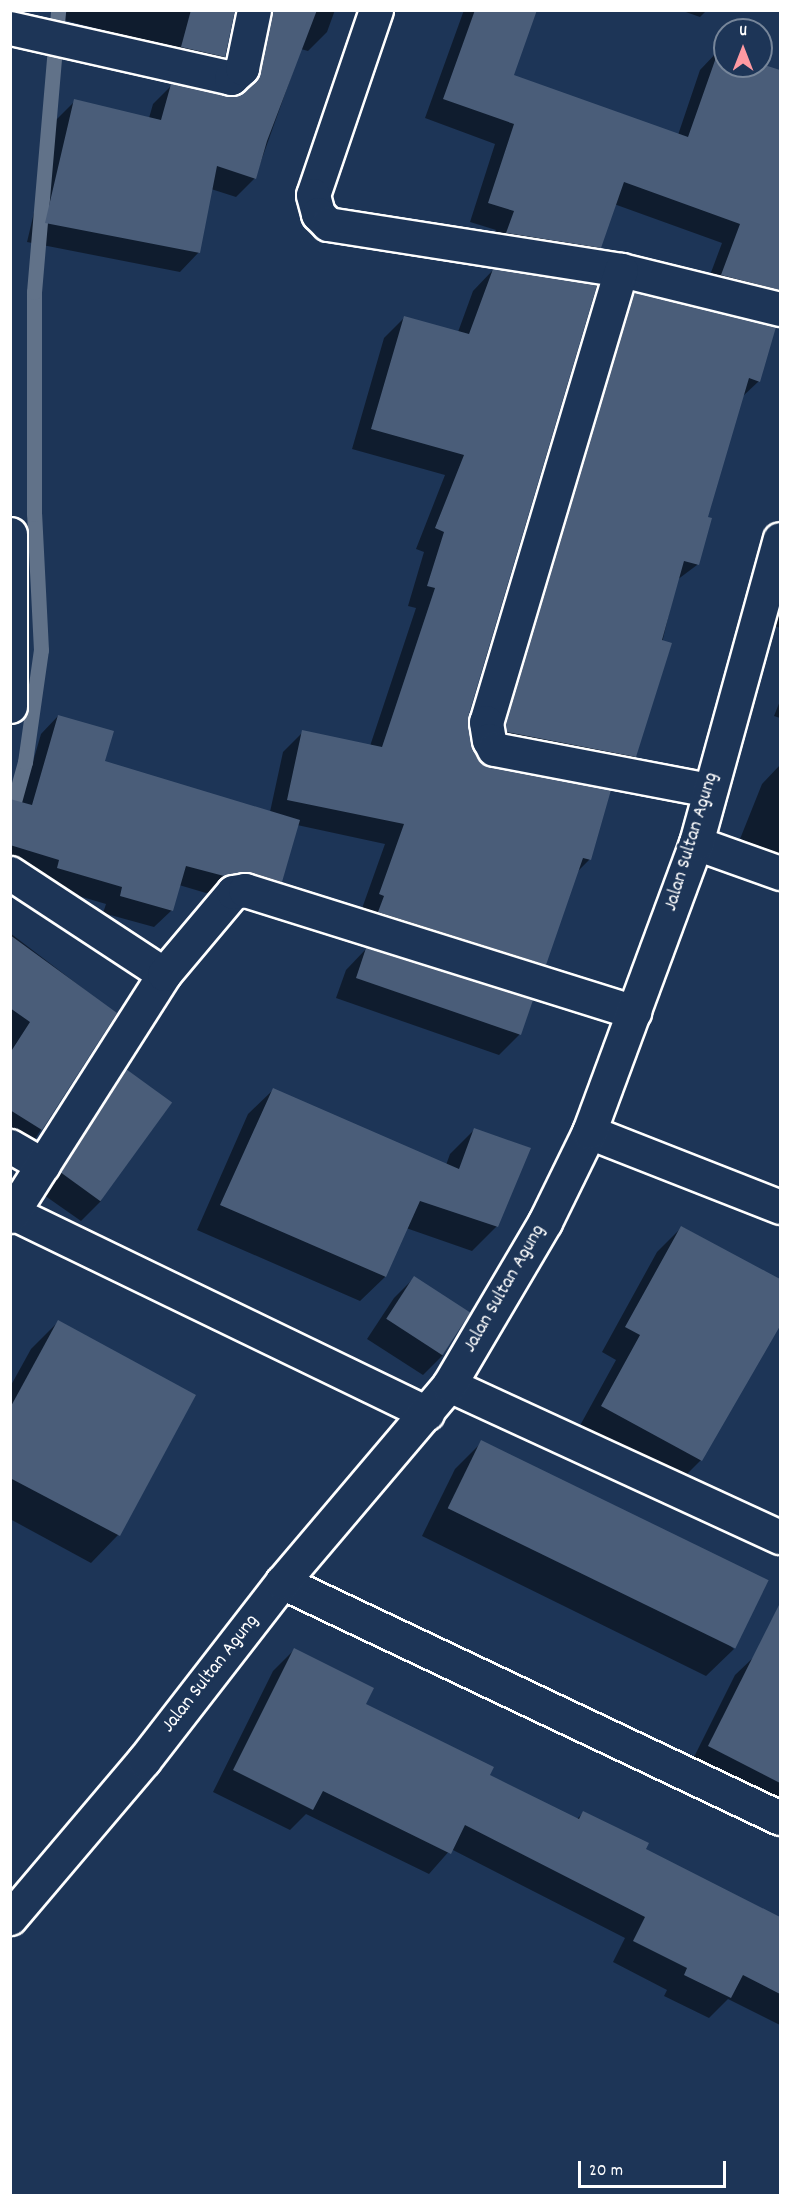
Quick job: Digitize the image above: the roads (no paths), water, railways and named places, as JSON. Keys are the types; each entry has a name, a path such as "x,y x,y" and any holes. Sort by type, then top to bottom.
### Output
{"street":[{"path":"10,18 12,10"},
{"path":"10,28 231,78 242,68 254,10"},
{"path":"376,10 313,195 318,214 328,224 621,270 780,309"},
{"path":"621,270 486,722 489,740 494,749 709,790"},
{"path":"10,534 10,706"},
{"name":"Jalan Sultan Agung","path":"10,1918 144,1760 282,1582 449,1385 545,1222 589,1132 696,843 780,539"},
{"path":"696,843 780,873"},
{"path":"10,873 164,974"},
{"path":"427,1413 12,1215 164,974 233,892 245,890 634,1012"},
{"path":"589,1132 780,1207"},
{"path":"10,1146 43,1165"},
{"path":"449,1385 780,1537"},
{"path":"282,1582 780,1818"}],"waterway":[{"path":"10,816 25,762 41,650 34,514 34,292 58,10"}]}
